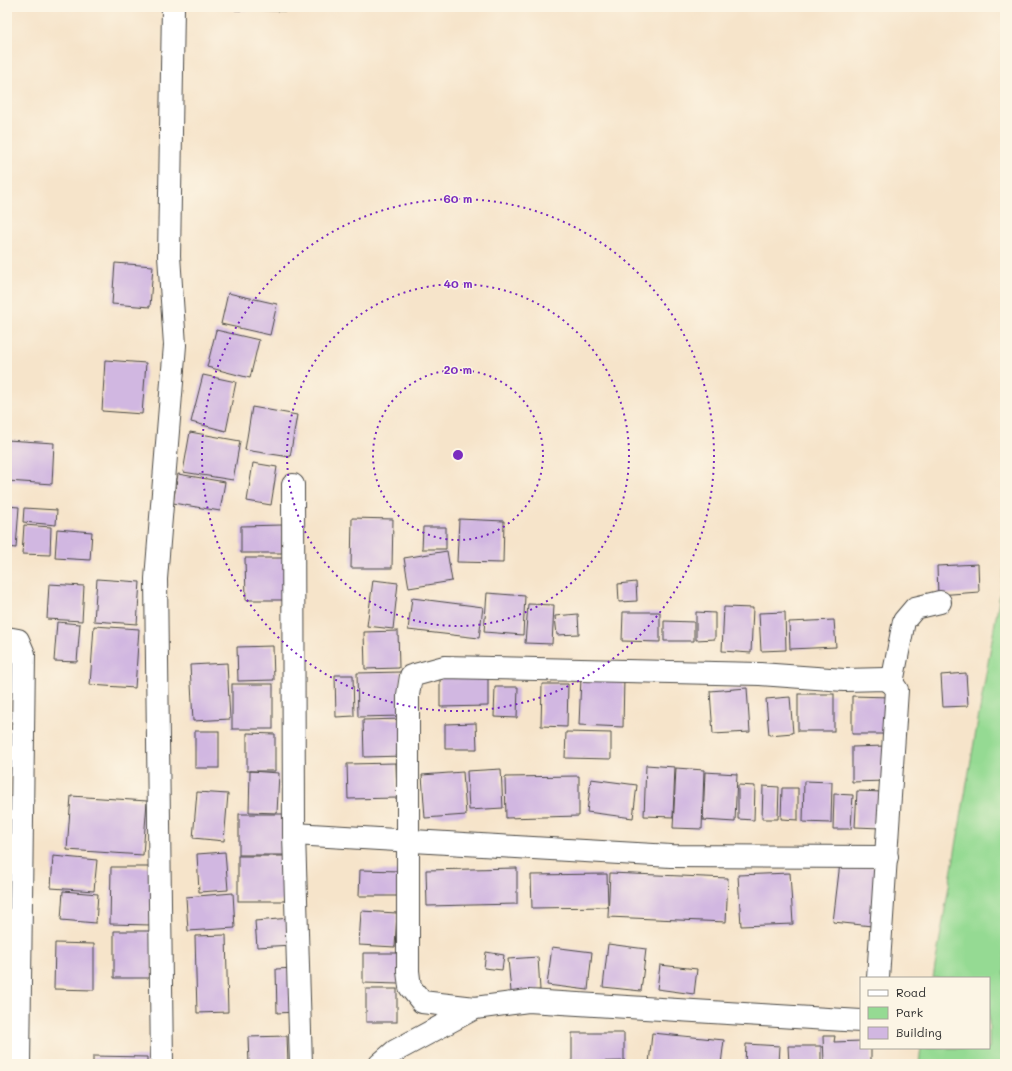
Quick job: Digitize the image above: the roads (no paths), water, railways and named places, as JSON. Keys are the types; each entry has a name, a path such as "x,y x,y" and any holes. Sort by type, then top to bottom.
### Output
{"street":[{"path":"162,1064 156,579 175,345 169,256 173,7"},
{"path":"293,485 294,834 301,1064"},
{"path":"892,683 904,621 915,608 940,602"},
{"path":"7,638 18,640 24,654 19,1064"},
{"path":"860,1021 528,1001 475,1008 422,1002 410,987 408,971 408,695 411,676 444,667 760,674 844,680 886,679 892,683 897,690 878,977"},
{"path":"294,834 671,856 887,857"},
{"path":"380,1064 395,1051 475,1008"}]}
